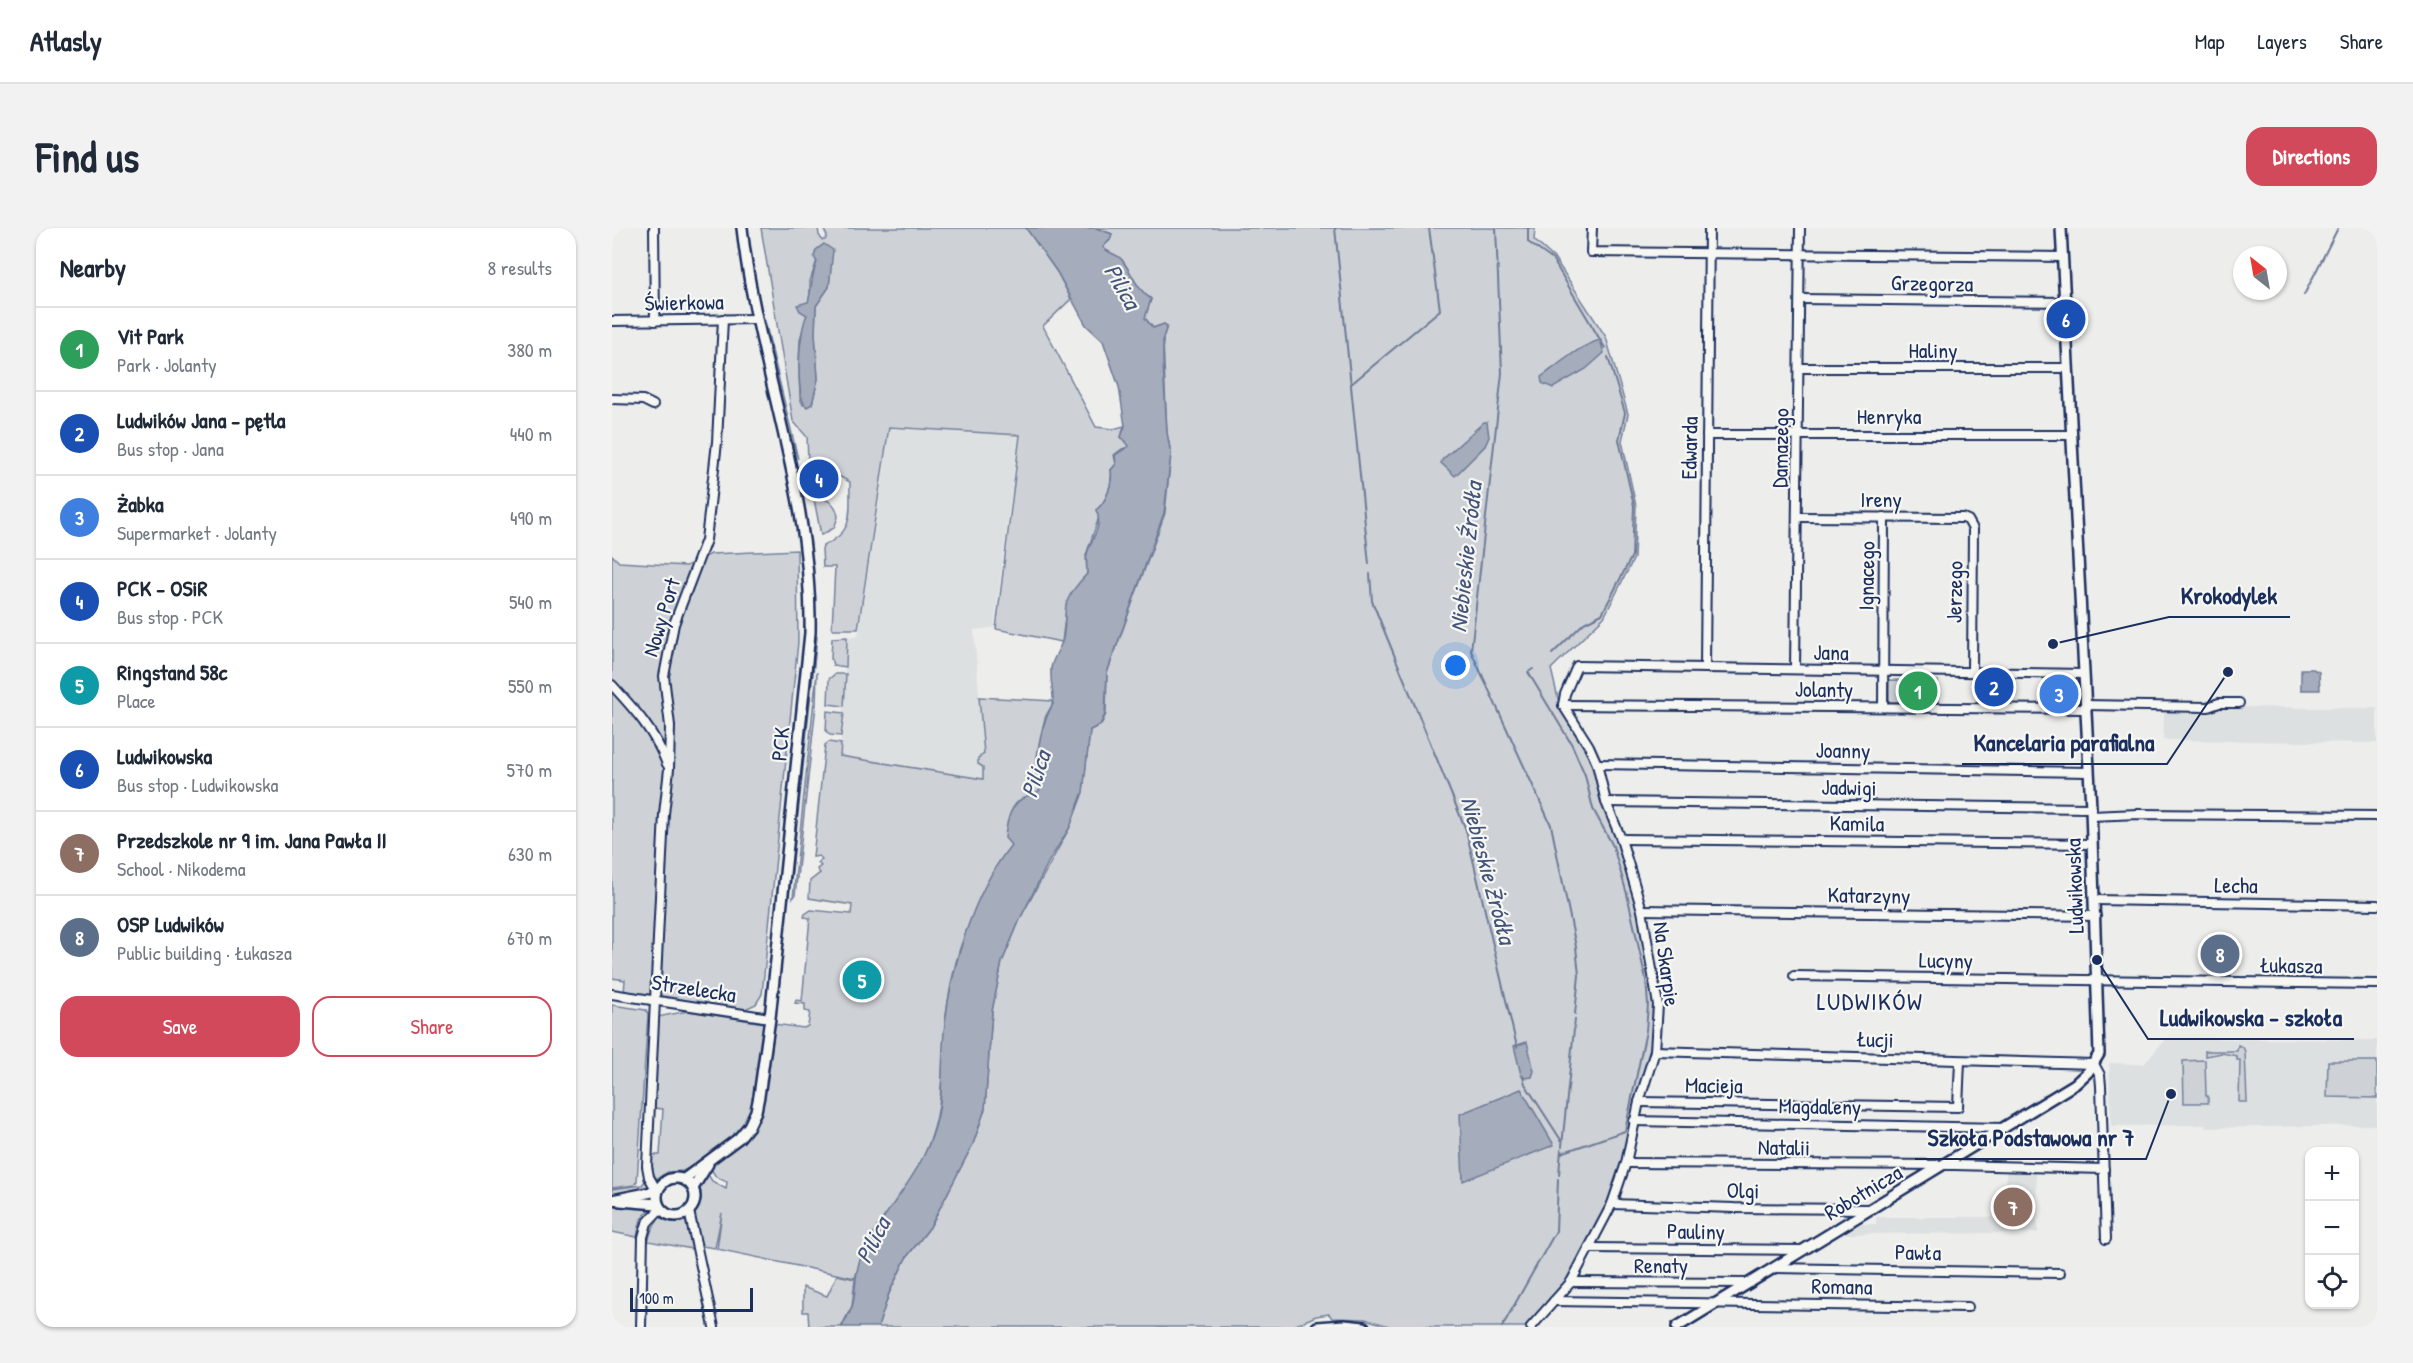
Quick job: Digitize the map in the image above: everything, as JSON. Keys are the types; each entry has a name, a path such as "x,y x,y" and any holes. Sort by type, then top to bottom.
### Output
{"street":[{"path":"654,228 656,321"},
{"path":"742,228 756,318"},
{"path":"1592,228 1591,252 2062,256"},
{"name":"Edwarda","path":"1705,668 1709,228"},
{"name":"Damazego","path":"1795,669 1800,228"},
{"name":"Ludwikowska","path":"2061,228 2096,916 2100,1045 2094,1064 2100,1076 2106,1239"},
{"name":"Grzegorza","path":"1800,299 2064,302"},
{"name":"Świerkowa","path":"612,321 756,318"},
{"name":"PCK","path":"684,1179 739,1138 756,1111 770,1018 805,690 810,605 807,554 800,507 756,318"},
{"name":"Nowy Port","path":"657,1191 649,1177 647,1166 664,814 669,769 670,726 664,676 674,624 706,540 717,442 723,319"},
{"name":"Haliny","path":"1799,368 2068,368"},
{"path":"612,399 643,400 653,405"},
{"name":"Henryka","path":"1707,435 2072,435"},
{"name":"Ireny","path":"1797,517 1964,518"},
{"name":"Ignacego","path":"1883,707 1884,517"},
{"name":"Jerzego","path":"1964,518 1968,520 1973,530 1972,672"},
{"name":"Jana","path":"1563,705 1565,694 1577,666 2084,674"},
{"path":"612,685 639,714 659,743 669,769"},
{"path":"2085,707 2208,707 2219,703 2239,703"},
{"name":"Jolanty","path":"1563,705 2085,707"},
{"name":"Na Skarpie","path":"1531,1327 1571,1282 1612,1204 1626,1163 1634,1121 1655,1051 1658,1005 1642,910 1621,839 1606,802 1597,764 1589,746 1563,705"},
{"name":"Joanny","path":"1597,764 2089,772"},
{"name":"Jadwigi","path":"1606,802 2091,812"},
{"name":"Ludwikowska","path":"2091,812 2377,816"},
{"name":"Kamila","path":"1621,839 2092,844"},
{"name":"Lecha","path":"2095,900 2377,905"},
{"name":"Katarzyny","path":"1642,910 2096,916"},
{"name":"Lucyny","path":"1794,976 2097,980"},
{"name":"Łukasza","path":"2097,980 2377,984"},
{"name":"Strzelecka","path":"612,994 770,1018"},
{"name":"Łucji","path":"1655,1051 2094,1064"},
{"name":"Macieja","path":"1639,1102 1958,1107 1960,1061"},
{"name":"Robotnicza","path":"1677,1327 1874,1209 2075,1084 2094,1064"},
{"name":"Magdaleny","path":"1634,1121 2005,1128"},
{"name":"PCK","path":"693,1188 711,1159"},
{"name":"Natalii","path":"1626,1163 1954,1165 2104,1169"},
{"path":"677,1178 684,1179 693,1188 695,1200 684,1215 671,1216 659,1207 612,1200 657,1191 665,1180 677,1178"},
{"path":"641,1327 643,1237 647,1223 659,1207 657,1191"},
{"name":"Olgi","path":"1612,1204 1874,1209"},
{"path":"689,1211 714,1327"},
{"name":"Pauliny","path":"1589,1248 1803,1251"},
{"name":"Pawła","path":"1775,1268 2060,1273"},
{"name":"Renaty","path":"1571,1282 1750,1283"},
{"name":"Romana","path":"1554,1301 1968,1307"},
{"path":"1317,1327 1334,1325 1364,1327"}],"shaded area":[{"path":"761,228 818,228 819,235 822,240 825,240 827,236 823,228 1026,228 1057,272 1071,299 1043,326 1096,427 1113,429 1124,426 1121,437 1129,447 1114,455 1116,464 1111,470 1108,492 1096,510 1099,517 1086,555 1087,574 1074,590 1067,605 1062,642 996,629 1020,435 889,427 858,629 832,629 835,567 823,567 822,549 846,527 850,512 850,482 808,460 807,437 793,421","holes":["821,248 832,250 829,287 816,306 818,379 812,404 803,405 800,398 799,362 800,339 807,315 804,305 808,303 810,281"]},
{"path":"1096,228 1535,228 1534,240 1555,259 1606,337 1628,414 1622,441 1636,506 1634,558 1604,617 1551,669 1560,707 1588,747 1619,841 1640,914 1654,995 1655,1019 1650,1052 1623,1163 1609,1205 1569,1281 1527,1327 1392,1327 1365,1319 1332,1318 1329,1314 1316,1316 1291,1327 878,1327 889,1294 906,1258 930,1227 973,1144 985,1109 992,1011 1002,962 1021,917 1070,827 1083,792 1090,730 1101,725 1106,714 1107,673 1165,513 1171,454 1167,433 1163,338 1167,326 1164,324 1153,328 1145,318 1151,299 1138,286 1122,260 1102,247 1110,240 1112,234"},
{"path":"760,320 765,321 798,459 791,439 788,439"},
{"path":"890,428 1019,435 994,628 974,630 984,755 983,779 840,756 847,637 858,636"},
{"path":"819,498 832,504 838,517 834,528 821,535 814,499"},
{"path":"797,550 798,642 762,994 756,1004 746,1010 624,993 625,980 612,978 612,555 619,562 686,566 711,554"},
{"path":"815,637 817,637 789,898 788,895"},
{"path":"847,637 846,667 833,665 832,638"},
{"path":"817,672 816,705 793,898"},
{"path":"835,674 846,674 844,706 828,704 829,679"},
{"path":"1889,680 1916,681 1916,702 1889,702"},
{"path":"1920,681 1938,681 1938,702 1920,702"},
{"path":"979,697 1053,701 1045,718 1038,754 1037,771 1041,789 1037,794 1022,798 1011,847 977,906 959,950 947,1010 938,1110 931,1137 918,1167 878,1228 861,1260 855,1278 717,1249 722,1213 715,1248 702,1246 695,1220 698,1186 707,1173 712,1181 726,1189 727,1182 716,1177 711,1169 715,1162 739,1143 751,1128 773,1026 774,1024 804,1028 808,1026 810,1012 805,1011 805,1004 795,1003 796,1000 802,1001 810,918 804,917 805,914 811,910 851,914 852,905 809,898 810,881 820,873 817,869 821,866 818,863 822,859 819,856 813,857 825,745 829,742 841,744 840,756 983,779 983,767 978,764 978,758 984,754"},
{"path":"2218,707 2377,708 2377,743 2163,740 2164,711 2209,712"},
{"path":"827,711 844,713 841,736 830,735 826,731"},
{"path":"612,1005 646,1010 648,1014 637,1181 634,1185 612,1188"},
{"path":"688,1011 764,1023 754,1104 739,1132 711,1156 683,1171 668,1172 656,1179 650,1165 650,1155 660,1155 663,1109 653,1108 657,1017"},
{"path":"2166,1038 2377,1040 2377,1125 2206,1128 2205,1125 2111,1126 2109,1063 2144,1064"},
{"path":"2238,1045 2243,1047 2245,1052 2247,1102 2239,1102 2240,1060 2237,1060 2237,1056 2222,1053 2205,1056 2205,1051 2237,1051"},
{"path":"2205,1060 2208,1103 2184,1103 2183,1061"},
{"path":"2328,1061 2377,1061 2377,1098 2327,1097"},
{"path":"2006,1169 2036,1170 2038,1233 1847,1234 1860,1224 1876,1224 1876,1217 2007,1217"},
{"path":"645,1181 650,1187 652,1207 641,1219 637,1237 612,1232 612,1189 642,1185"},
{"path":"661,1216 672,1221 685,1219 692,1249 648,1241 652,1229"},
{"path":"837,1275 855,1279 852,1306 841,1327 809,1327 808,1312 803,1312 803,1287 827,1296"}],"water":[{"name":"Pilica","path":"1026,228 1096,228 1112,234 1103,247 1122,260 1138,286 1151,299 1145,318 1153,328 1164,324 1167,326 1163,338 1163,363 1167,433 1171,454 1164,513 1107,673 1105,714 1100,725 1090,730 1083,792 1070,827 1049,861 1002,962 992,1011 985,1109 973,1144 930,1227 906,1258 889,1293 878,1327 842,1327 852,1307 857,1269 861,1257 879,1224 911,1179 935,1127 941,1092 947,1008 965,934 985,886 1011,845 1005,838 1012,810 1019,801 1041,789 1035,782 1038,752 1045,722 1053,704 1051,668 1063,638 1067,601 1087,574 1087,554 1099,521 1096,510 1108,492 1111,470 1116,464 1115,455 1129,446 1121,437 1125,426 1119,387 1103,341 1086,325 1057,272"},
{"path":"824,244 833,250 829,287 816,306 818,379 812,404 807,407 800,391 799,363 802,334 807,315 800,311 797,305 808,302 817,262 814,257 816,250"},
{"path":"1600,340 1604,353 1586,369 1553,388 1542,383 1541,377 1562,361 1576,351"},
{"path":"1484,422 1487,422 1489,437 1485,446 1455,476 1441,463 1442,460"},
{"path":"2301,669 2313,669 2319,672 2320,690 2301,690"},
{"path":"1527,1042 1534,1071 1532,1077 1525,1078 1521,1075 1514,1046"},
{"path":"1521,1089 1554,1145 1463,1181 1460,1114"}],"waterway":[{"name":"Niebieskie Żródła","path":"1335,228 1369,564"},
{"name":"Niebieskie Żródła","path":"1350,385 1440,310 1429,228"},
{"name":"Niebieskie Źródła","path":"1496,228 1502,373 1471,651 1551,825 1576,947 1579,975 1575,1014"},
{"path":"1528,228 1528,242 1553,260 1605,348"},
{"path":"2304,295 2338,228"},
{"path":"1552,654 1584,623 1602,614 1632,556 1634,506 1619,440 1625,413 1608,357"},
{"name":"Niebieskie Żródła","path":"1370,574 1372,601 1466,830 1517,1047"},
{"path":"1533,669 1528,672 1572,745 1585,775 1593,809 1613,846 1627,894 1646,980 1648,1004 1646,1031 1625,1131 1561,1153"},
{"name":"Niebieskie Źródła","path":"1562,1146 1575,1019"},
{"name":"Niebieskie Żródła","path":"1523,1076 1525,1084 1561,1140"},
{"name":"Niebieskie Źródła","path":"1559,1175 1561,1149"},
{"name":"Niebieskie Źródła","path":"1502,1327 1556,1231 1558,1179"}],"place":[{"name":"Ludwikowska","path":"2066,319"},
{"name":"PCK - OSiR","path":"819,479"},
{"name":"Krokodylek","path":"2053,644"},
{"name":"Kancelaria parafialna","path":"2228,672"},
{"name":"Ludwików Jana - pętla","path":"1994,687"},
{"name":"Vit Park","path":"1918,691"},
{"name":"Żabka","path":"2059,694"},
{"name":"OSP Ludwików","path":"2220,954"},
{"name":"Ludwikowska - szkoła","path":"2097,960"},
{"name":"Ringstand 58c","path":"862,980"},
{"name":"Szkoła Podstawowa nr 7","path":"2171,1094"},
{"name":"Przedszkole nr 9 im. Jana Pawła II","path":"2013,1207"}],"district":[{"name":"LUDWIKÓW","path":"1870,1001"}]}
